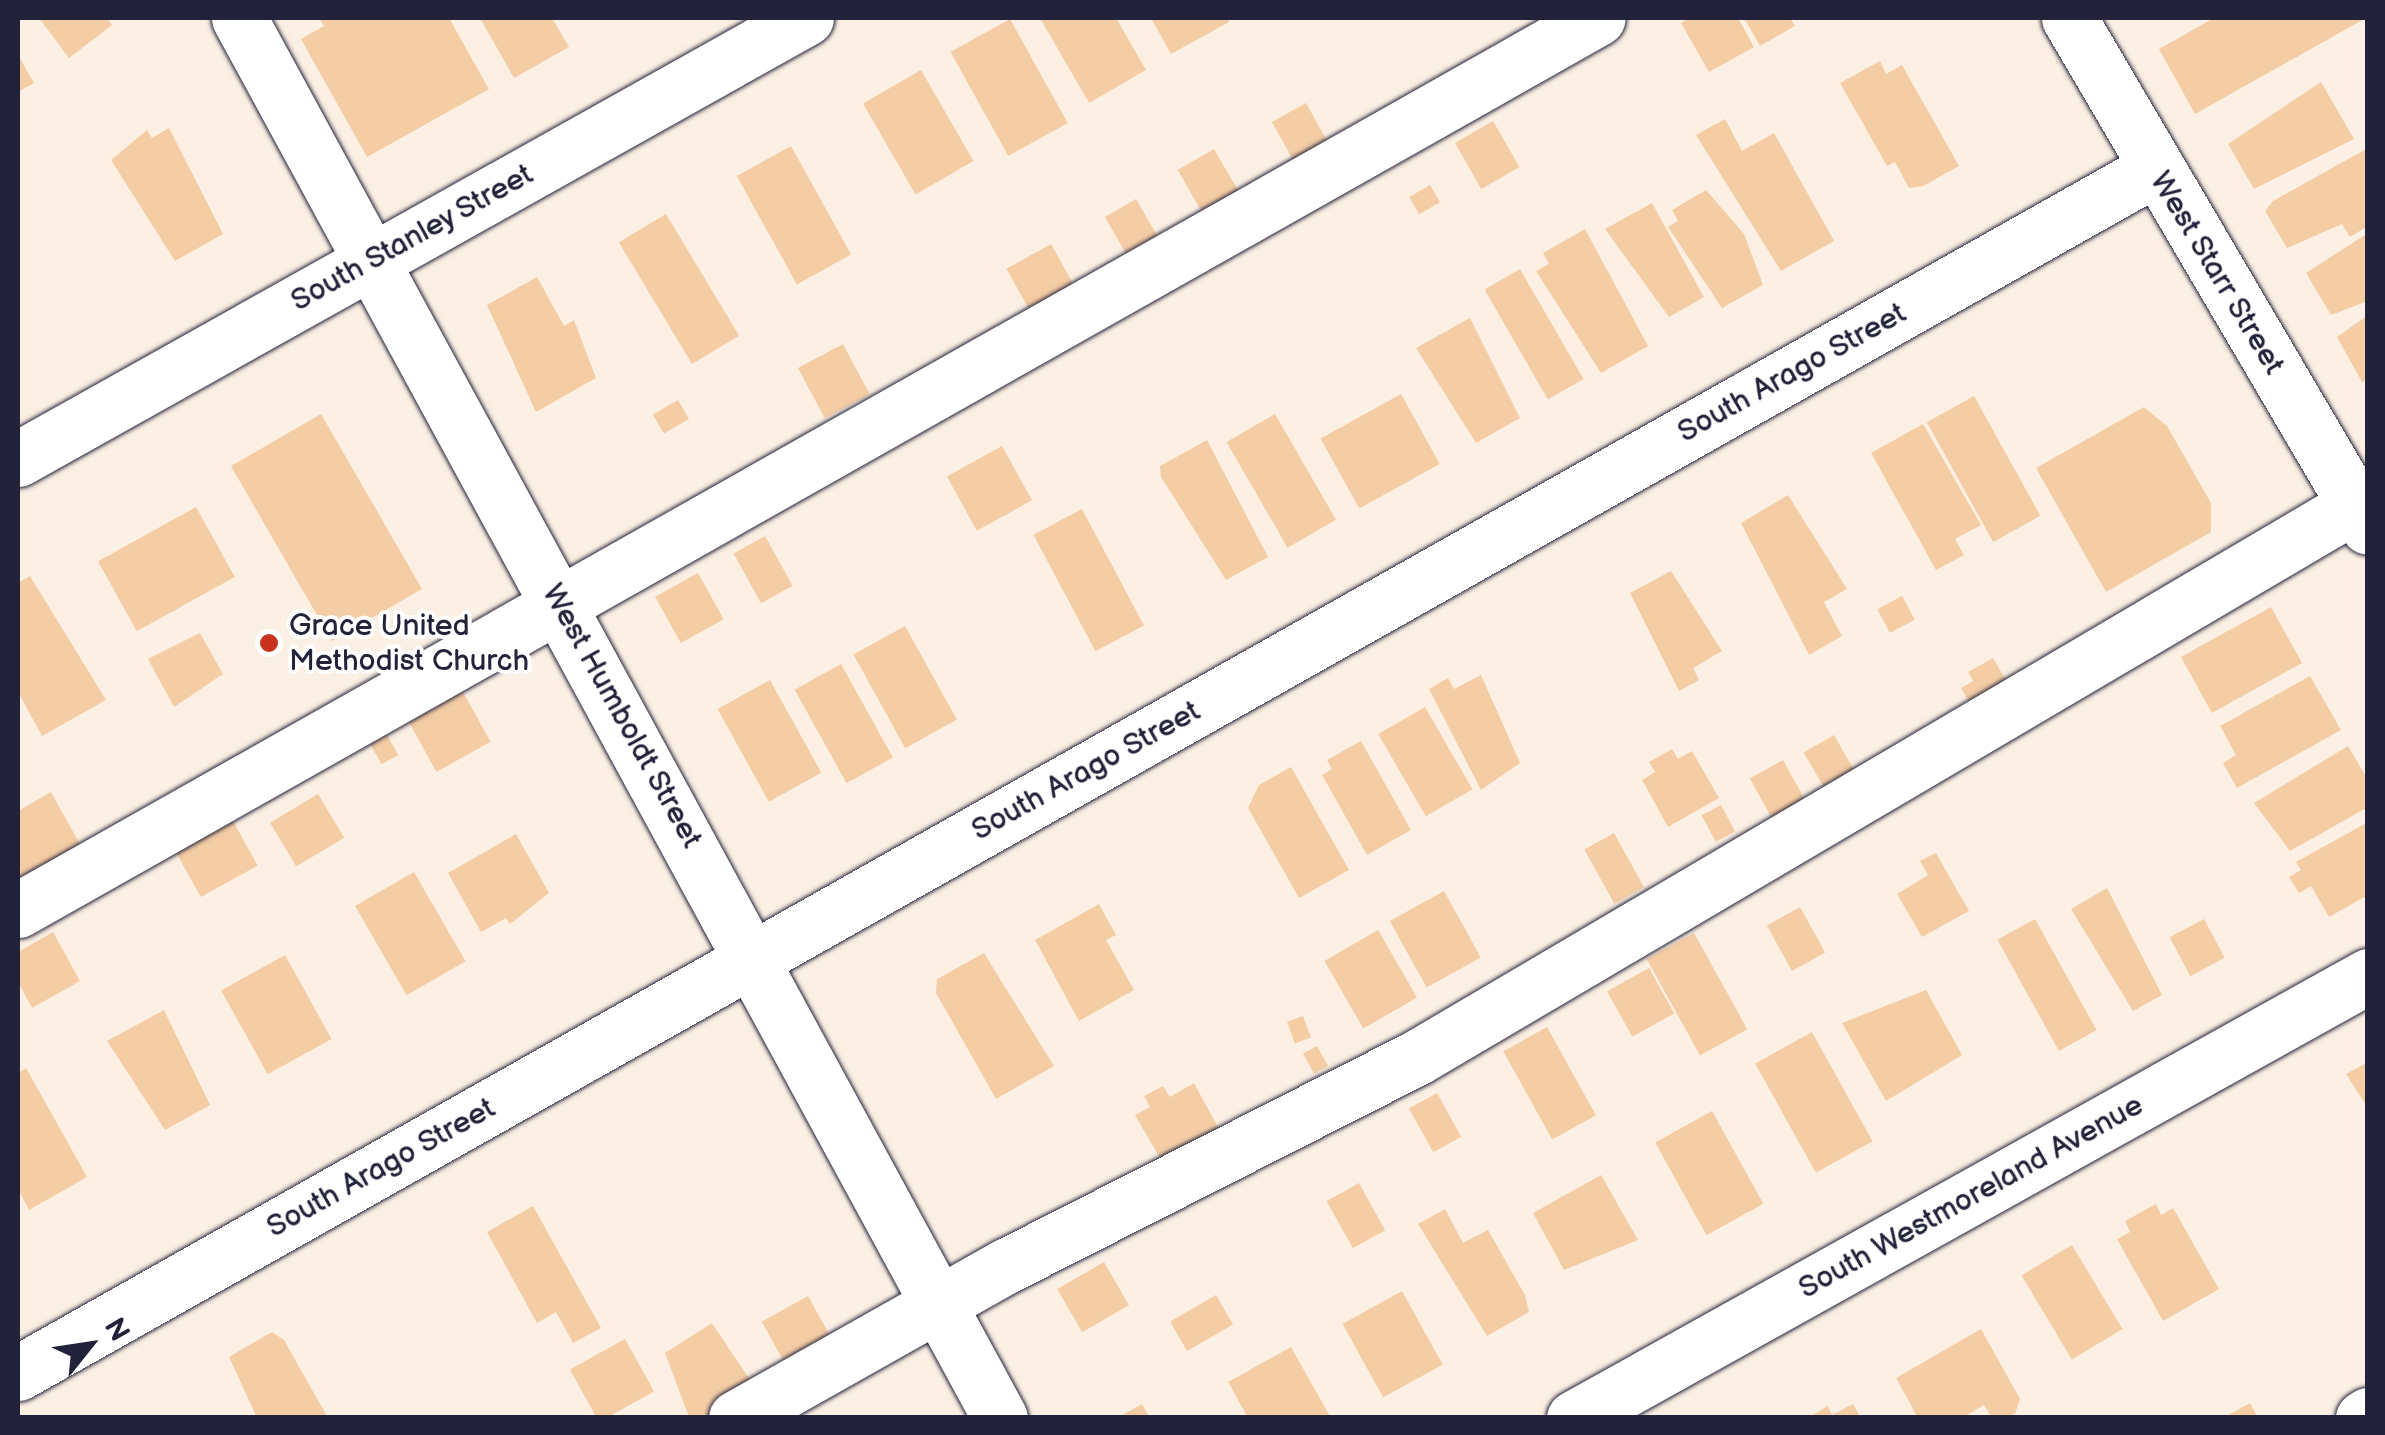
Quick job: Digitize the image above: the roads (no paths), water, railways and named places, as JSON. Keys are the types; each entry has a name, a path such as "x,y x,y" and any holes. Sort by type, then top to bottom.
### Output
{"street":[{"name":"West Humboldt Street","path":"238,18 755,958 934,1306 1000,1418"},
{"name":"South Stanley Street","path":"18,459 806,18"},
{"path":"18,910 1598,18"},
{"name":"West Starr Street","path":"2069,18 2362,516"},
{"name":"South Arago Street","path":"18,1372 2156,169"},
{"path":"736,1418 934,1306 1416,1058 2362,516"},
{"name":"South Westmoreland Avenue","path":"1574,1418 2368,976"}],"place":[{"name":"Grace United Methodist Church","path":"269,643"}]}
